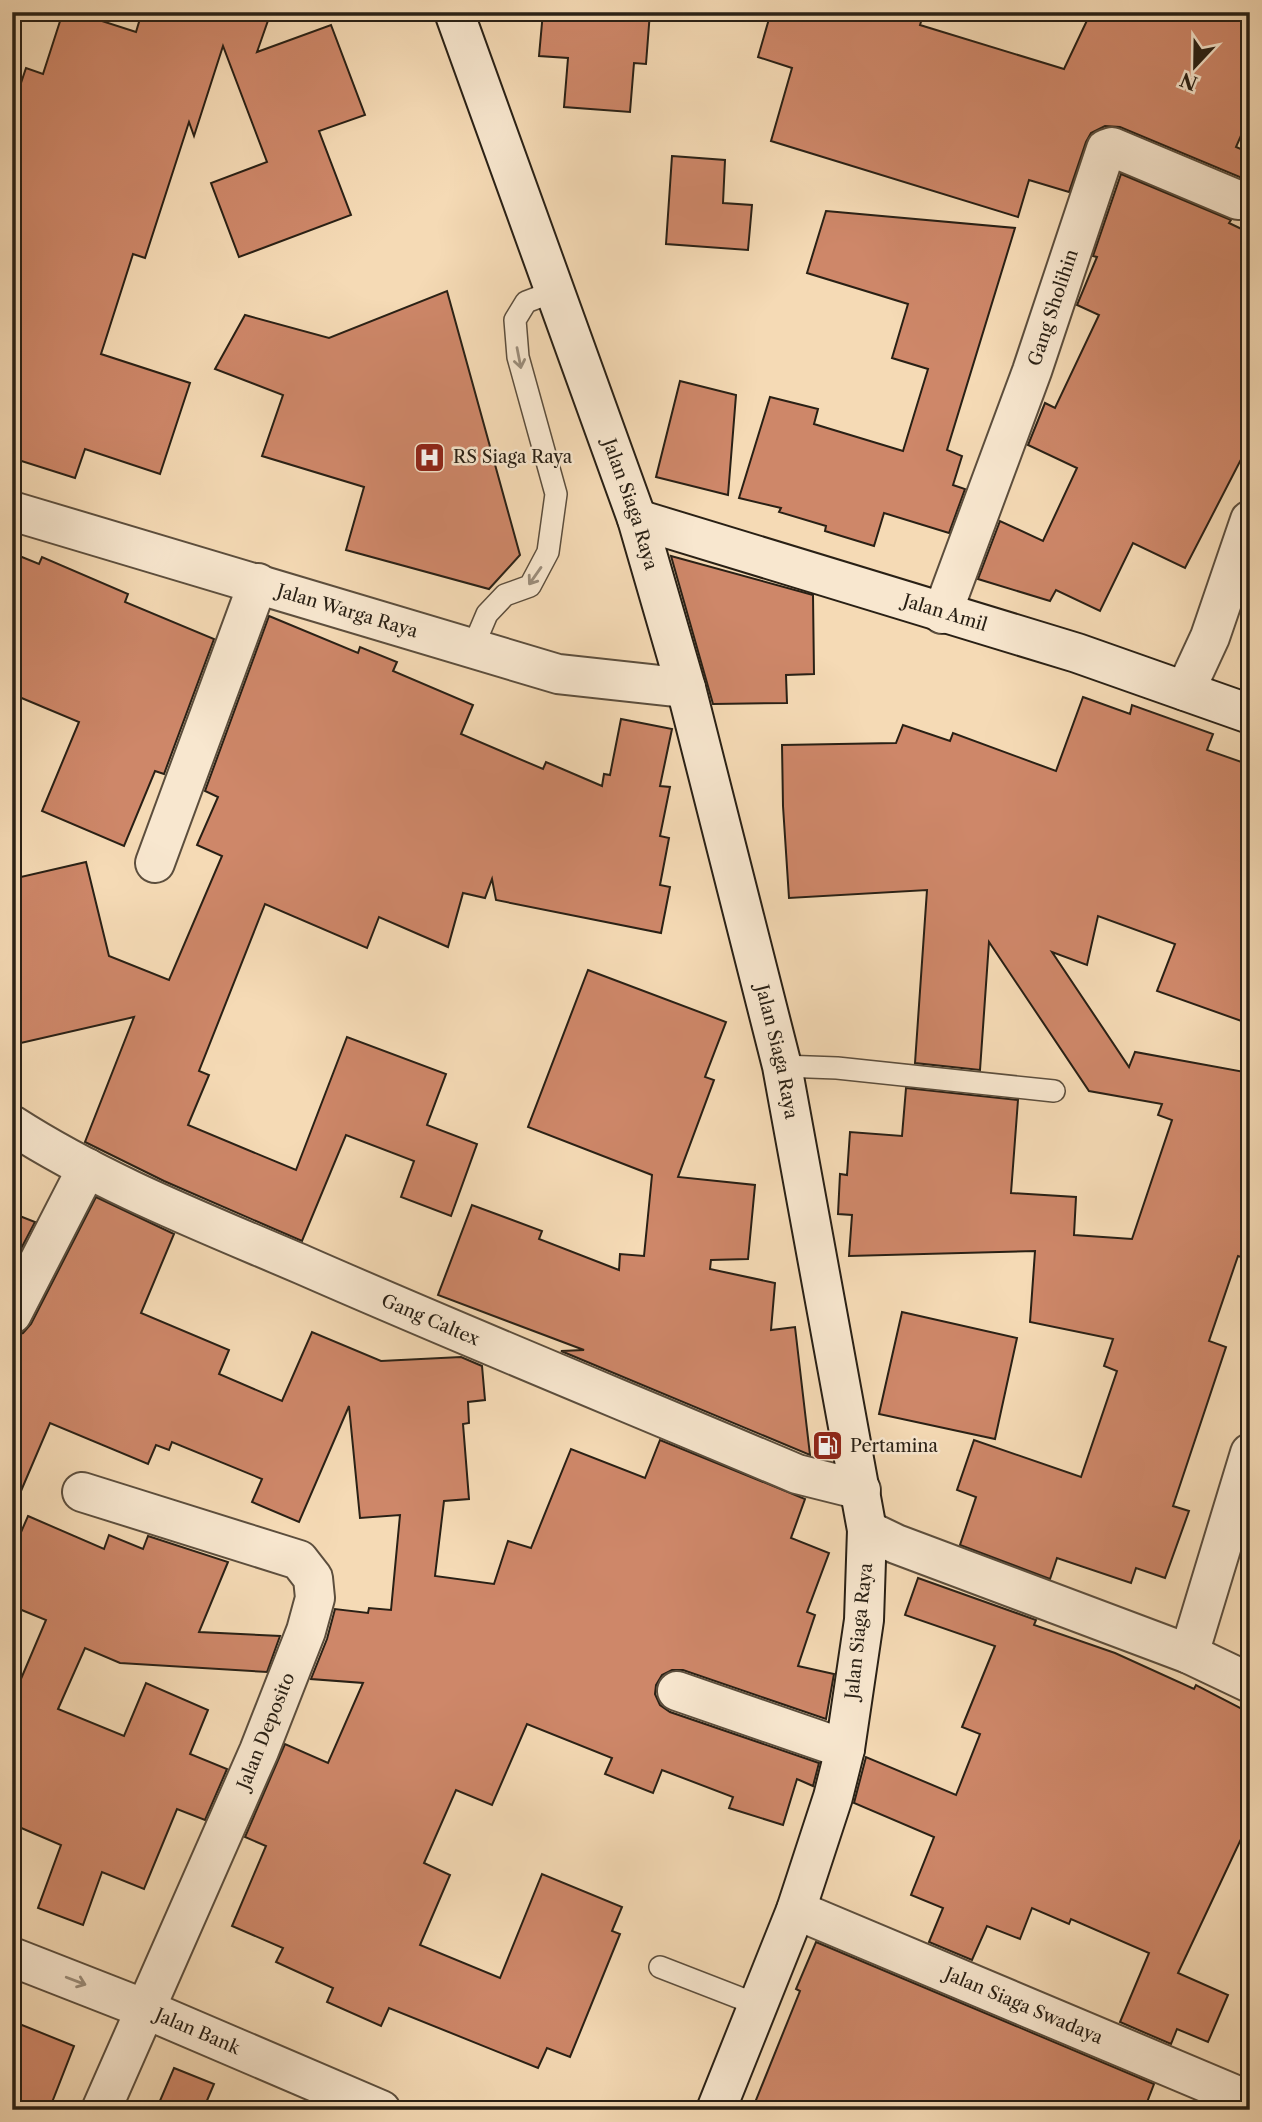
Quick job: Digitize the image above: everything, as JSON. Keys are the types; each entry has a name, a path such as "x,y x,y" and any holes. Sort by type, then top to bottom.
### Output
{"street":[{"name":"Jalan Siaga Raya","path":"454,12 637,519 686,688 782,1066 867,1530 864,1620 845,1749 796,1910 716,2110"},
{"name":"Gang Sholihin","path":"942,614 1032,371 1076,230 1106,149 1116,149 1238,200 1250,199"},
{"name":"Jalan Warga Raya","path":"12,511 558,674 686,688"},
{"name":"Jalan Amil","path":"637,519 1077,653 1250,714"},
{"path":"1185,691 1210,637 1250,520"},
{"path":"155,863 258,583"},
{"name":"Gang Caltex","path":"12,1125 87,1168 164,1205 414,1314 784,1468 861,1490"},
{"path":"12,1314 87,1168"},
{"path":"1189,1654 1250,1453"},
{"name":"Jalan Deposito","path":"82,1492 299,1560 313,1578 315,1598 306,1631 259,1751 101,2110"},
{"path":"867,1530 896,1544 1189,1654 1250,1683"},
{"path":"677,1691 845,1749"},
{"name":"Jalan Siaga Swadaya","path":"796,1910 1250,2101"},
{"name":"Jalan Bank","path":"12,1956 145,2009 381,2110"}],"lane":[{"path":"472,647 487,614 505,595 530,586 548,552 556,494 518,357 515,320 526,302 555,291"},
{"path":"782,1066 837,1068 1054,1091"},
{"path":"660,1967 758,2005"}],"building":[{"path":"63,12 74,12 136,32 142,12 271,12 257,52 331,25 365,115 319,131 351,215 239,257 211,183 267,162 223,46 194,136 189,122 145,258 133,254 101,354 190,383 160,474 85,449 75,478 12,458 12,110 26,68 43,74"},
{"path":"543,12 650,12 646,64 634,63 630,112 564,107 568,58 539,56"},
{"path":"771,12 924,12 920,25 1064,69 1091,12 1250,12 1250,115 1236,147 1250,153 1250,170 1247,177 1242,178 1120,127 1105,126 1091,133 1086,142 1069,192 1029,180 1018,217 771,141 792,68 758,57"},
{"path":"672,156 725,160 723,203 752,205 748,250 666,244"},
{"path":"1121,174 1231,220 1229,223 1250,233 1250,442 1185,568 1133,543 1100,611 1056,590 1050,601 978,579 1000,521 1043,541 1077,468 1028,445 1045,403 1055,408 1099,315 1077,305 1097,257 1093,256"},
{"path":"826,211 1015,228 947,450 962,456 953,485 965,489 949,533 884,513 874,546 825,531 826,526 779,512 781,508 739,498 770,397 818,409 814,424 903,451 928,369 892,358 908,304 807,273"},
{"path":"447,291 520,555 489,589 346,550 364,487 262,456 283,395 215,369 245,315 329,338"},
{"path":"680,381 736,395 728,495 656,477"},
{"path":"12,553 39,564 42,557 128,594 125,602 214,639 164,774 155,771 124,846 42,811 79,722 12,694"},
{"path":"671,556 813,595 814,674 786,675 787,703 713,704"},
{"path":"269,616 358,653 360,647 397,662 393,671 473,705 461,734 543,769 546,762 602,786 604,774 610,775 621,719 672,729 660,786 670,787 660,836 669,838 660,885 670,887 661,933 496,900 492,879 485,898 463,893 448,947 379,917 367,948 265,904 199,1071 209,1075 188,1125 296,1170 347,1037 446,1074 427,1125 477,1144 451,1216 401,1197 414,1161 346,1135 302,1241 164,1181 85,1142 134,1017 12,1045 12,879 86,862 109,956 169,980 222,856 197,845 218,797 205,791"},
{"path":"1083,697 1130,714 1132,705 1213,734 1207,750 1250,765 1250,1024 1157,991 1175,944 1098,916 1087,965 1052,952 1129,1067 1135,1052 1250,1073 1250,1260 1238,1256 1209,1341 1226,1347 1173,1506 1189,1511 1165,1578 1136,1568 1131,1583 1057,1558 1050,1579 960,1545 976,1497 957,1490 974,1440 1081,1477 1117,1371 1104,1366 1113,1339 1030,1322 1035,1251 849,1256 852,1215 838,1214 840,1174 847,1175 850,1132 902,1136 906,1088 1018,1100 1011,1193 1076,1197 1074,1235 1132,1239 1172,1120 1158,1115 1162,1104 1089,1091 989,942 980,1070 915,1063 927,890 789,898 783,806 782,745 896,743 903,725 950,741 953,733 1056,771"},
{"path":"588,970 726,1022 705,1077 714,1080 678,1177 755,1185 748,1259 711,1260 710,1269 775,1283 771,1330 795,1327 810,1455 561,1351 584,1350 438,1295 472,1205 542,1231 539,1239 619,1270 620,1254 644,1256 652,1175 528,1127"},
{"path":"96,1197 174,1234 141,1313 229,1350 219,1374 282,1401 312,1332 381,1361 461,1357 482,1366 485,1400 468,1402 469,1423 463,1424 469,1499 444,1501 435,1576 494,1584 508,1541 531,1548 571,1449 645,1478 660,1440 805,1499 791,1538 829,1553 807,1612 815,1615 798,1666 834,1674 826,1719 683,1670 672,1670 662,1675 656,1685 655,1694 660,1705 670,1712 819,1763 813,1786 797,1779 783,1825 729,1808 733,1797 662,1770 653,1793 605,1774 612,1758 527,1724 492,1805 456,1790 424,1863 450,1875 420,1945 500,1978 542,1874 622,1907 612,1931 620,1934 570,2057 547,2048 538,2068 389,2008 381,2026 327,2002 333,1988 276,1962 283,1948 232,1926 266,1846 245,1837 285,1744 328,1763 363,1683 311,1679 327,1639 335,1609 368,1613 369,1608 391,1610 400,1515 360,1518 349,1406 299,1522 252,1502 262,1479 172,1442 169,1450 156,1445 148,1464 50,1423 12,1512 12,1336 23,1333 31,1324"},
{"path":"12,1213 35,1222 12,1266"},
{"path":"902,1312 1017,1338 995,1439 879,1414"},
{"path":"28,1516 104,1549 109,1535 143,1549 148,1536 228,1562 199,1632 280,1636 267,1672 120,1663 85,1648 58,1709 124,1736 146,1683 208,1710 190,1754 227,1769 205,1820 177,1809 144,1889 102,1872 83,1925 38,1908 61,1845 12,1824 12,1700 46,1620 12,1606 12,1553"},
{"path":"918,1578 1036,1620 1034,1625 1115,1653 1194,1689 1196,1685 1250,1713 1250,1820 1178,1973 1228,1995 1208,2042 1177,2029 1171,2044 1120,2022 1149,1953 1071,1919 1069,1924 1032,1908 1020,1939 987,1926 972,1960 929,1942 943,1908 911,1895 934,1837 854,1803 866,1757 956,1795 980,1734 962,1727 995,1646 905,1615"},
{"path":"816,1942 1154,2084 1144,2110 752,2110 800,1991 796,1989"},
{"path":"12,2021 74,2046 49,2110 12,2110"},
{"path":"174,2068 214,2084 203,2110 156,2110"}],"place":[{"name":"RS Siaga Raya","path":"430,457"},
{"name":"Pertamina","path":"827,1446"}]}
